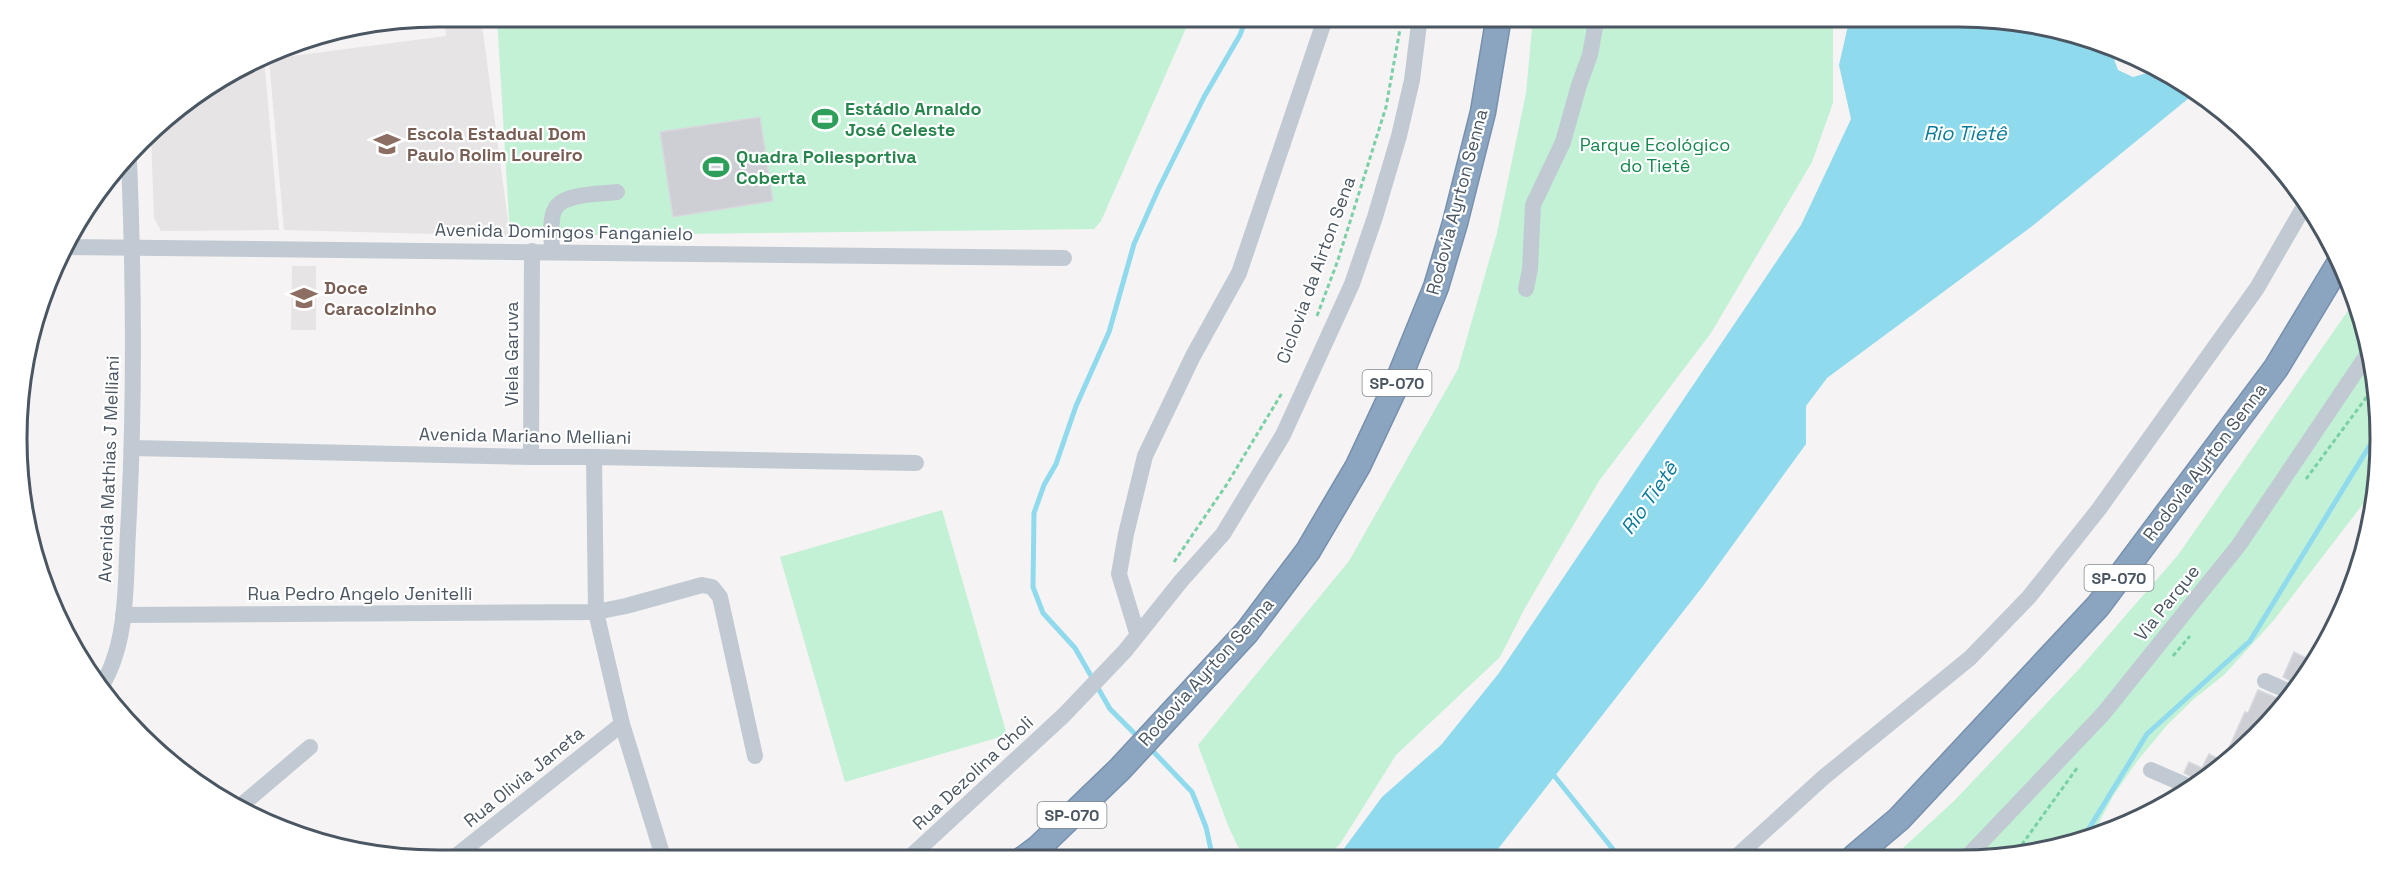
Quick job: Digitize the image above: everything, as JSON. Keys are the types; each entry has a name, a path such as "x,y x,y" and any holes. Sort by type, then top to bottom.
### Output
{"highway":[{"name":"Rodovia Ayrton Senna","path":"1034,850 1120,769 1247,632 1308,551 1358,466 1397,383 1436,287 1483,112 1497,27"},
{"name":"Rodovia Ayrton Senna","path":"1862,850 1899,819 2098,606 2276,368 2335,271"}],"street":[{"path":"1137,633 1119,573 1126,534 1146,456 1193,356 1239,273 1322,27"},
{"name":"Rua Dezolina Choli","path":"918,850 1064,715 1125,651 1137,633 1223,534 1283,435 1352,284 1396,146 1412,80 1419,27"},
{"path":"1526,289 1530,268 1533,204 1563,142 1590,55 1595,27"},
{"name":"Avenida Mathias J Melliani","path":"105,679 114,661 123,615 133,448 133,248 129,167"},
{"path":"552,252 553,215 560,202 577,196 617,192"},
{"path":"1745,850 1824,777 1970,658 2029,597 2099,509 2257,288 2301,211"},
{"name":"Avenida Domingos Fanganielo","path":"74,247 1064,258"},
{"name":"Viela Garuva","path":"531,458 532,251"},
{"name":"Via Parque","path":"1974,849 2103,714 2239,545 2363,363"},
{"name":"Avenida Mariano Melliani","path":"133,448 531,458 594,457 916,463"},
{"path":"594,457 596,612 622,724 661,850"},
{"name":"Rua Pedro Angelo Jenitelli","path":"123,615 596,612 702,585 712,586 720,597 755,756"},
{"path":"2265,681 2285,690"},
{"name":"Rua Olivia Janeta","path":"464,850 622,724"},
{"path":"245,802 310,747"},
{"path":"2151,770 2183,784"}],"path":[{"name":"Ciclovia da Airton Sena","path":"1315,322 1338,260 1386,107 1400,28"},
{"name":"Ciclovia da Airton Sena","path":"1170,567 1227,484 1288,383"}],"shaded area":[{"name":"Escola Estadual Dom Paulo Rolim Loureiro","path":"445,27 482,27 510,236 284,230 269,63 283,57 446,36"},
{"path":"265,65 279,230 161,231 154,218 151,145 167,129 210,96"},
{"name":"Doce Caracolzinho","path":"292,266 316,266 316,330 291,330"}],"green space":[{"name":"Estádio Arnaldo José Celeste","path":"498,27 1187,27 1101,221 1094,229 510,236"},
{"name":"Parque Ecológico do Tietê","path":"1532,27 1833,27 1833,103 1812,162 1711,333 1599,481 1525,608 1500,657 1396,755 1340,844 1334,850 1240,850 1198,745 1349,561 1458,369 1497,233 1526,93"},
{"path":"2349,309 2362,358 2369,412 2369,465 2365,502 2274,620 2224,675 2168,724 2138,760 2113,796 2097,826 2065,836 2012,846 1958,850 1901,850 1954,801 2080,668 2178,555"},
{"path":"942,510 1007,735 845,782 780,557"}],"water":[{"name":"Rio Tietê","path":"1848,27 1985,28 2039,35 2091,49 2115,58 2118,70 2133,77 2148,73 2189,98 2031,227 1827,378 1806,406 1806,444 1703,586 1497,850 1343,850 1382,797 1441,745 1499,673 1801,225 1851,119 1839,65"}],"building":[{"name":"Quadra Poliesportiva Coberta","path":"760,117 773,201 673,217 660,132"},
{"path":"2294,652 2306,658 2291,681 2283,677"},
{"path":"2258,690 2278,698 2228,749 2245,712 2248,713"},
{"path":"2209,754 2217,758 2192,777 2184,773 2189,762 2202,768"}],"waterway":[{"path":"1139,738 1110,709 1075,648 1043,613 1033,587 1034,513 1044,485 1056,464 1076,406 1109,332 1134,244 1204,97 1243,27"},
{"path":"2089,829 2147,734 2250,641 2370,446"},
{"path":"1148,746 1192,792 1206,827 1211,850"},
{"path":"1552,773 1614,850"}],"place":[{"name":"Estádio Arnaldo José Celeste","path":"825,119"},
{"name":"Escola Estadual Dom Paulo Rolim Loureiro","path":"387,144"},
{"name":"Quadra Poliesportiva Coberta","path":"716,167"},
{"name":"Doce Caracolzinho","path":"304,298"}]}
